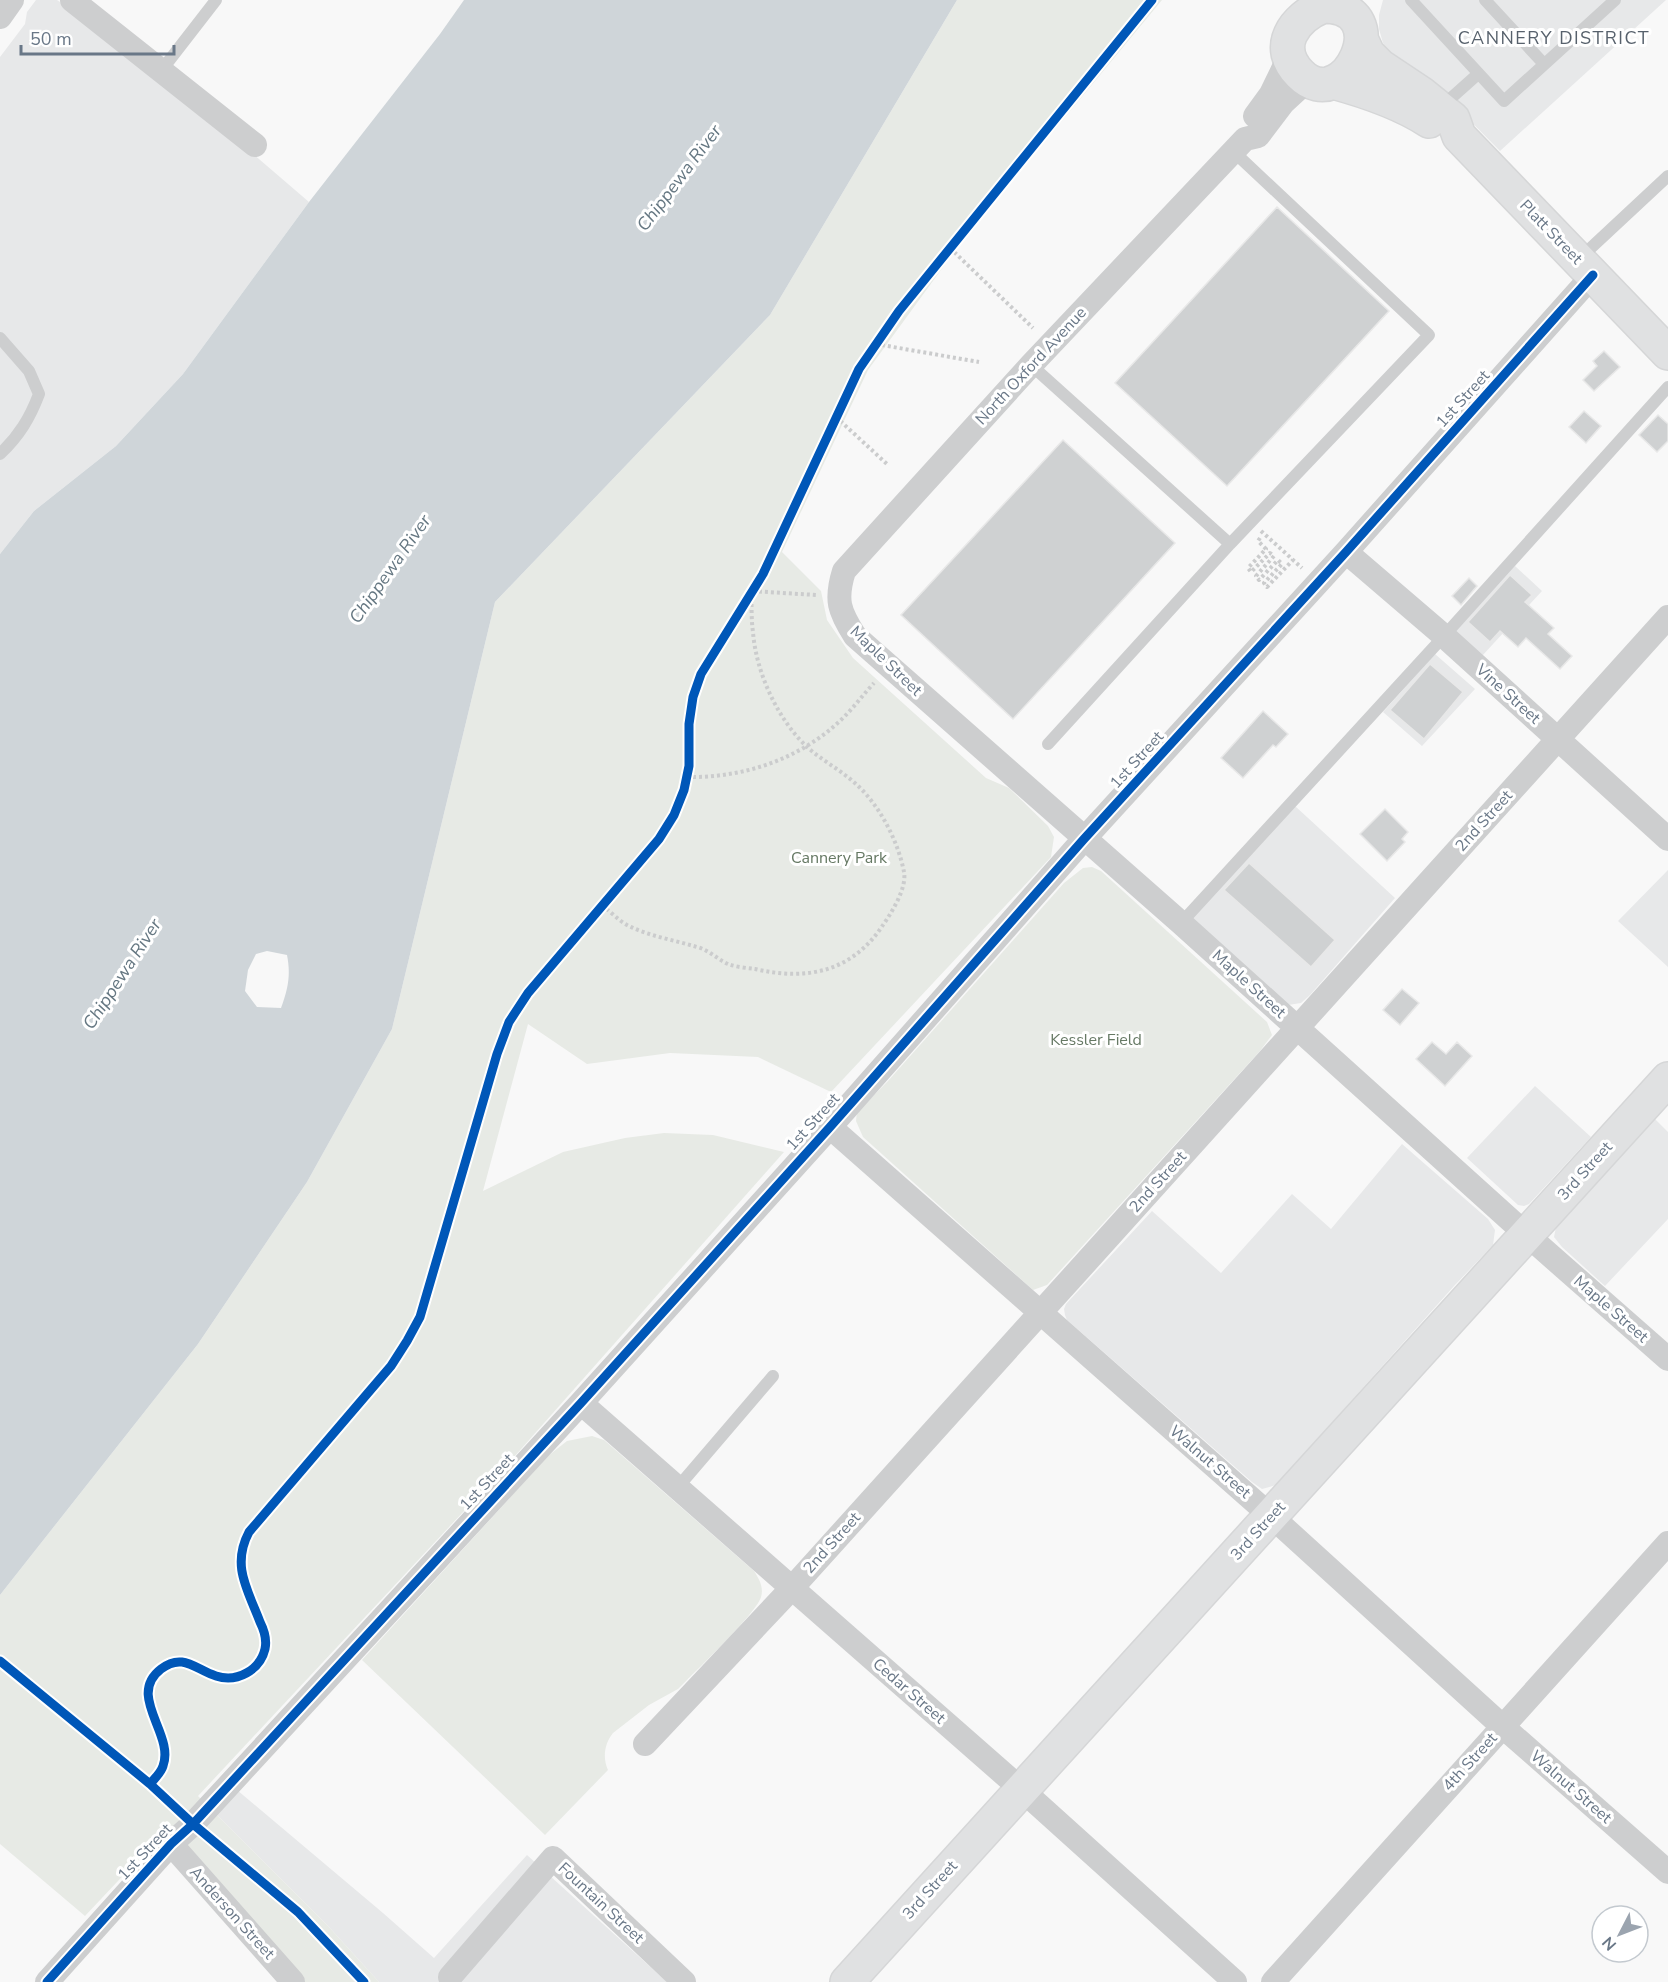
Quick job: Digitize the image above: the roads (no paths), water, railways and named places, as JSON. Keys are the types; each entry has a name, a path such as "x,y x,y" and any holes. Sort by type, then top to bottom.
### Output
{"main road":[{"path":"1346,13 1360,53 1343,77 1310,73 1288,46 1292,31 1300,19 1346,13"},
{"name":"Platt Street","path":"1346,13 1368,54 1380,66 1422,94 1453,119 1460,136 1668,353"},
{"name":"Platt Street","path":"1310,73 1359,89 1405,108 1444,132 1460,136"},
{"name":"3rd Street","path":"848,1982 1668,1079"}],"street":[{"path":"0,17 12,0"},
{"path":"72,0 255,145"},
{"name":"North Oxford Avenue","path":"838,604 838,589 844,571 1031,365 1240,146 1247,126 1271,94 1310,73"},
{"name":"1st Street","path":"47,1982 171,1844 193,1824 580,1403 830,1127 1084,839 1346,552 1585,267"},
{"name":"Vine Street","path":"1346,552 1444,636 1668,839"},
{"name":"Maple Street","path":"838,604 855,636 1181,923 1668,1359"},
{"name":"2nd Street","path":"645,1744 792,1588 1668,617"},
{"name":"Walnut Street","path":"830,1127 1271,1516 1502,1726 1668,1872"},
{"name":"Cedar Street","path":"580,1403 1021,1789 1235,1982"},
{"name":"4th Street","path":"1274,1982 1668,1543"},
{"name":"Anderson Street","path":"171,1844 294,1982"},
{"name":"Fountain Street","path":"450,1977 553,1858 684,1982"}],"lane":[{"path":"161,71 216,0"},
{"path":"1411,0 1504,101 1615,0"},
{"path":"1485,0 1544,64"},
{"path":"1440,109 1478,74"},
{"path":"1048,744 1230,544 1429,335 1240,146"},
{"path":"1585,267 1668,176"},
{"path":"0,338 29,371 39,394 30,417 16,438 0,454"},
{"path":"1031,365 1230,544"},
{"path":"1181,923 1668,387"},
{"path":"678,1487 773,1376"}],"water":[{"name":"Chippewa River","path":"464,0 957,0 770,315 495,602 392,1029 307,1182 198,1344 0,1595 0,554 34,511 116,446 183,374 309,202","holes":["267,951 287,955 288,982 281,1008 257,1007 245,991 248,970 256,954"]}],"district":[{"name":"CANNERY DISTRICT","path":"1554,38"}],"park label":[{"name":"Cannery Park","path":"839,858"},
{"name":"Kessler Field","path":"1096,1040"}]}
